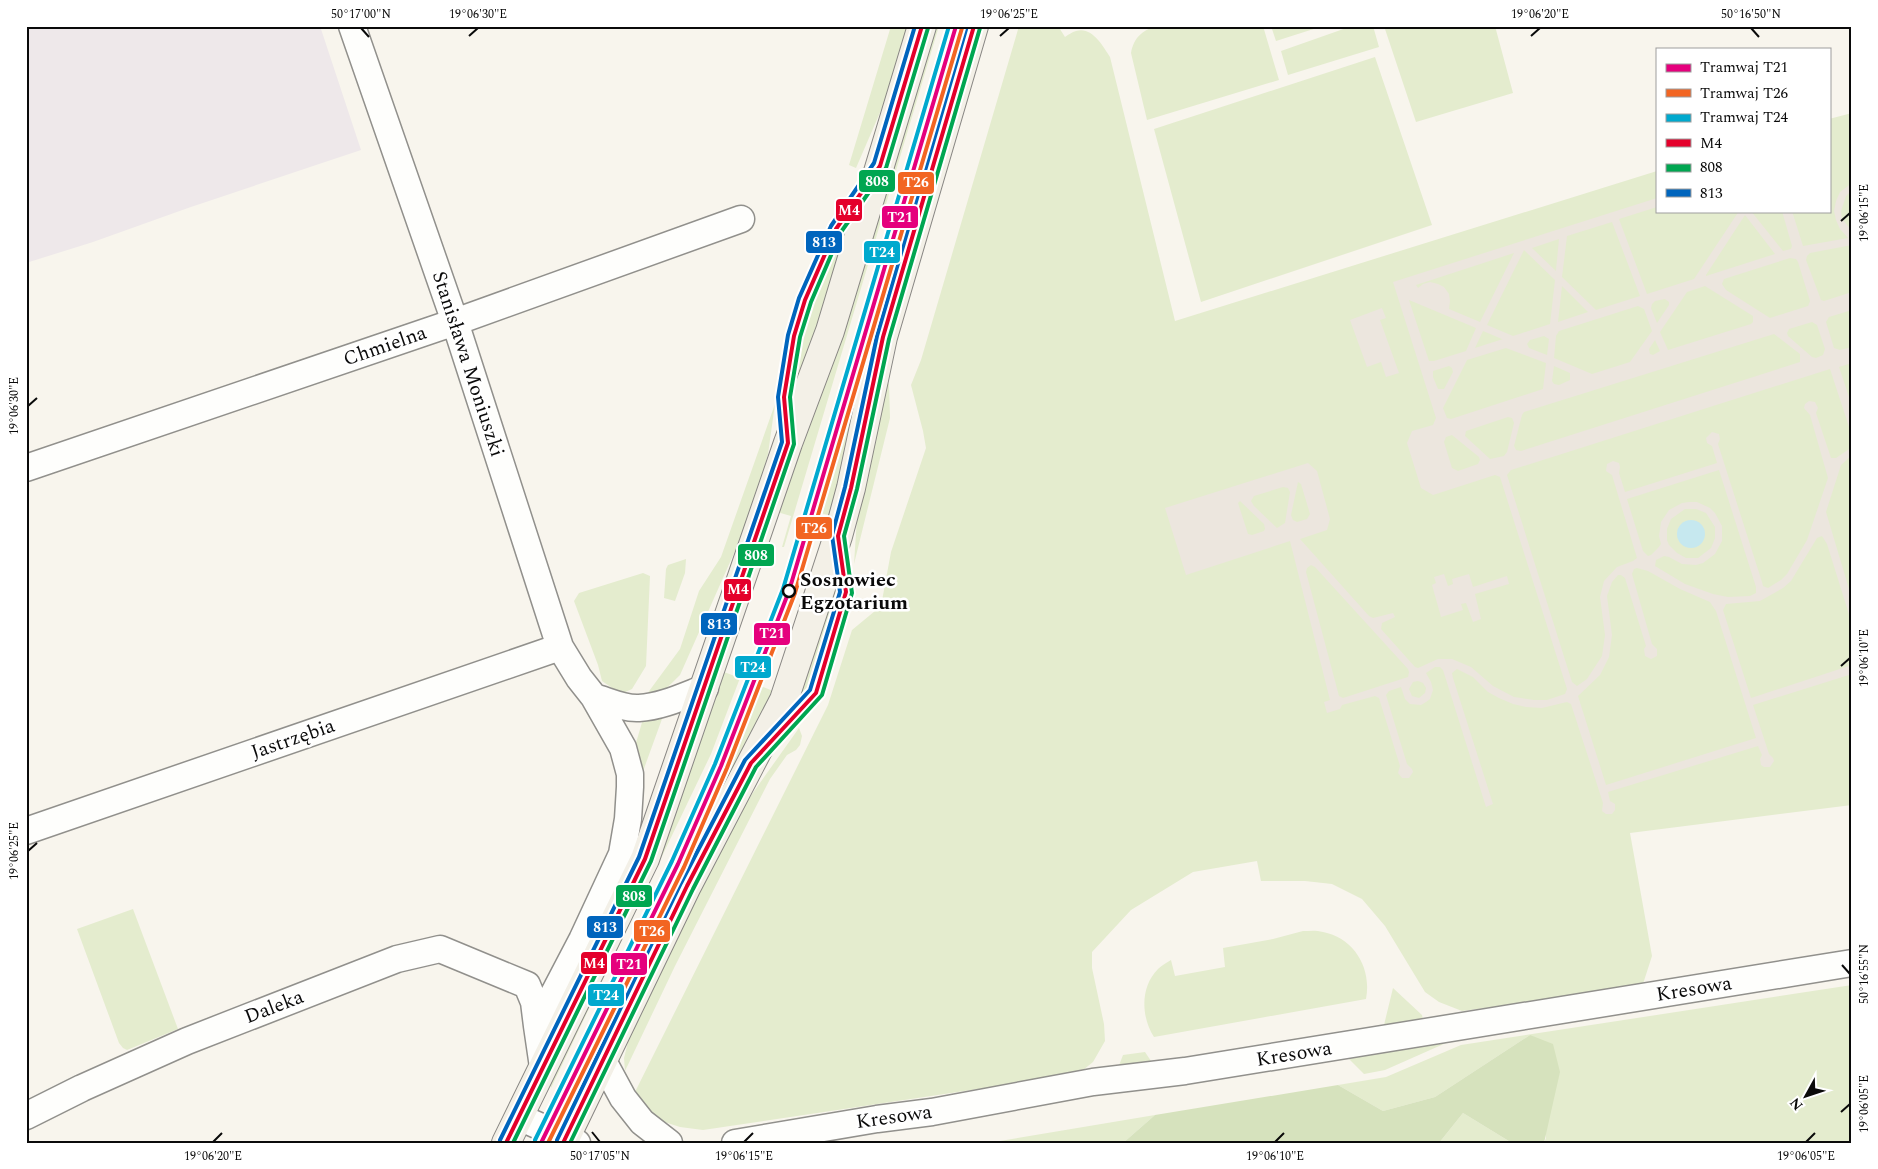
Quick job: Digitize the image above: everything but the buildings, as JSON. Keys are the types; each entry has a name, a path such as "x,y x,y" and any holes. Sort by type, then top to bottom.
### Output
{"main road":[{"path":"506,1143 645,859 788,443 830,331 922,26"},
{"path":"569,1141 603,1061 687,886 784,700 838,536 851,488 883,337 974,26"}],"street":[{"name":"Stanisława Moniuszki","path":"352,26 455,322 560,646 579,678 594,697 623,748 630,774 628,819 622,854 582,940 537,1026"},
{"name":"Chmielna","path":"26,468 455,322 741,218"},
{"name":"Jastrzębia","path":"26,831 560,646"},
{"path":"594,697 623,706 638,708 657,705 705,688"},
{"name":"Daleka","path":"26,1116 82,1088 187,1041 397,959 440,949 527,985 534,1002 537,1026"},
{"name":"Kresowa","path":"736,1143 877,1119 932,1112 1093,1082 1195,1070 1852,963"},
{"path":"537,1026 543,1066"},
{"path":"603,1061 623,1098 637,1116 669,1143"},
{"path":"519,1118 569,1141"}],"shaded area":[{"path":"26,26 320,26 361,150 93,242 26,263"},
{"path":"1852,183 1852,190 1846,196 1841,211 1842,219 1852,231 1852,245 1810,253 1806,260 1821,300 1824,301 1852,292 1852,310 1829,317 1826,322 1834,348 1840,350 1852,347 1852,363 1839,367 1852,406 1852,436 1830,369 1511,470 1507,475 1572,682 1577,686 1587,679 1602,656 1605,635 1600,597 1604,581 1617,567 1637,558 1612,475 1606,471 1607,464 1613,461 1619,463 1619,473 1625,492 1717,463 1712,446 1707,443 1706,438 1712,432 1719,434 1718,444 1763,586 1768,588 1787,574 1807,540 1828,478 1810,415 1804,408 1805,404 1809,401 1815,402 1818,408 1816,413 1831,458 1836,458 1852,447 1852,455 1841,465 1826,512 1852,599 1852,624 1827,544 1822,536 1817,538 1791,581 1783,588 1760,601 1726,604 1723,610 1751,698 1852,665 1852,674 1753,705 1769,754 1774,761 1770,767 1761,765 1760,759 1762,755 1758,746 1608,792 1610,801 1615,804 1615,810 1612,814 1606,814 1602,811 1603,803 1571,704 1567,702 1542,708 1513,704 1488,692 1473,677 1457,669 1452,673 1453,678 1493,804 1486,807 1443,670 1440,667 1435,667 1426,673 1433,690 1430,699 1421,705 1410,704 1405,699 1401,687 1389,691 1386,695 1407,764 1413,772 1409,778 1402,778 1398,773 1400,766 1379,698 1375,696 1342,705 1340,709 1327,713 1324,702 1330,700 1290,541 1186,575 1165,508 1308,463 1317,471 1330,519 1327,530 1300,539 1369,616 1373,618 1393,613 1395,617 1382,623 1381,629 1415,667 1418,668 1438,659 1452,659 1471,667 1493,686 1514,697 1547,700 1565,694 1567,689 1500,477 1495,475 1433,495 1421,488 1407,443 1412,431 1433,425 1436,418 1393,282 1656,198 1656,207 1619,219 1647,294 1694,279 1738,212 1752,212 1783,251 1791,249 1792,246 1782,212 1792,212 1803,246 1848,238 1840,229 1836,220 1834,211 1840,192","holes":["1745,215 1775,254 1706,276","1612,222 1640,296 1596,310 1562,277 1567,236","1559,239 1556,271 1532,248","1524,250 1555,280 1550,324 1513,336 1487,325","1514,253 1480,322 1449,309 1449,294 1444,287 1430,282 1418,288 1416,285","1790,258 1796,259 1798,262 1810,301 1808,306 1770,318 1726,290 1722,284 1724,279","1562,286 1588,312 1558,322","1705,286 1753,316 1751,324 1668,350 1660,332 1687,292","1665,299 1669,302 1657,323 1651,308 1655,301","1409,300 1476,328 1466,351 1429,361","1638,306 1644,309 1652,331 1630,362 1592,374 1554,358 1556,336 1559,331","1812,322 1817,325 1825,349 1823,355 1816,358 1812,357 1788,336 1789,329","1483,331 1503,339 1475,348","1774,334 1800,354 1800,362 1521,451 1516,450 1514,446 1524,412","1544,336 1549,339 1547,355 1529,348 1527,344 1530,340","1655,340 1660,351 1653,355 1650,354 1649,349","1506,348 1546,363 1543,389 1451,419 1447,418 1443,408 1467,360","1449,366 1453,372 1444,389 1438,389 1433,377 1433,371","1554,366 1570,373 1570,380 1559,385 1554,384 1552,381","1508,417 1512,418 1514,423 1507,452 1504,456 1490,459 1465,436 1466,431","1452,435 1479,457 1480,460 1478,464 1458,471 1452,468 1444,442 1446,437","1719,470 1756,587 1756,593 1750,596 1728,597 1713,594 1685,584 1655,566 1656,560 1664,556 1682,564 1696,565 1703,563 1715,554 1722,541 1722,526 1710,508 1697,502 1682,503 1669,510 1661,522 1659,536 1661,544 1648,556 1643,551 1627,499","1298,482 1301,484 1310,514 1307,519 1297,522 1293,520 1291,515","1283,487 1288,488 1290,492 1285,523 1277,528 1251,501 1254,496","1240,501 1264,524 1264,531 1252,535 1248,534 1238,503","1685,509 1696,509 1706,513 1715,527 1715,538 1711,548 1698,558 1686,558 1677,553 1667,540 1667,529 1671,519","1311,565 1315,567 1409,672 1408,677 1343,698 1339,696 1306,572 1307,568","1637,568 1648,571 1680,589 1710,602 1716,611 1756,738 1606,785 1578,696 1600,675 1609,657 1612,635 1607,596 1612,582 1618,575 1625,578 1646,646 1644,649 1645,656 1651,659 1657,656 1657,649 1652,644 1632,574 1634,569","1418,681 1423,683 1426,688 1425,693 1419,698 1412,696 1409,689 1413,682"]},
{"path":"1382,308 1386,318 1380,320 1399,373 1386,377 1381,362 1367,367 1350,320"},
{"path":"1444,574 1448,586 1453,584 1452,579 1469,574 1473,587 1507,576 1509,584 1475,594 1481,619 1473,622 1466,603 1461,604 1463,610 1441,617 1432,585 1436,583 1434,577"}],"green space":[{"path":"891,26 908,26 888,94 856,168 849,165"},
{"path":"935,26 939,26 784,547 782,547 791,516 777,512"},
{"path":"958,26 961,26 821,548 819,548 828,515 816,512 807,543 804,542"},
{"path":"1019,26 1058,26 1065,37 1076,31 1087,31 1096,38 1110,57 1175,321 1656,171 1656,212 1830,212 1830,119 1852,113 1852,805 1630,833 1652,956 1642,987 1462,1011 1439,1002 1425,992 1385,926 1362,899 1332,884 1305,881 1261,881 1257,861 1193,872 1131,910 1092,952 1092,968 1104,1024 1105,1041 1093,1062 1078,1074 703,1130 680,1127 655,1119 633,1096 828,705 852,630 881,606 891,552 926,448 911,385 921,360"},
{"path":"1156,26 1263,26 1279,80 1147,120 1131,53 1139,35"},
{"path":"1271,26 1323,26 1276,41"},
{"path":"1352,26 1373,26 1379,47 1288,75 1281,51"},
{"path":"1384,26 1495,26 1513,93 1416,122"},
{"path":"1375,57 1432,225 1201,302 1154,129"},
{"path":"840,234 845,234 823,311 796,385 792,389 790,388 794,368 811,310"},
{"path":"889,383 890,418 854,564 857,518 886,386"},
{"path":"775,404 768,454 750,517 680,675 660,693 644,698 680,649 699,591 721,557"},
{"path":"686,559 685,573 675,601 664,598 666,569 668,565"},
{"path":"643,573 650,576 646,666 632,689 621,694 602,681 598,665 574,601 579,593"},
{"path":"834,589 839,589 838,600 823,655 812,684 799,703 797,701"},
{"path":"724,672 740,678 711,754 551,1088 550,1085 668,836"},
{"path":"758,685 773,691 749,740 689,851 571,1095 567,1097 715,790"},
{"path":"660,716 662,719 638,785 633,753 643,719"},
{"path":"799,728 802,736 800,745 796,750 787,755 770,779 675,966 625,1071 624,1058 630,1034 703,881 740,811"},
{"path":"133,909 178,1029 127,1050 119,1043 77,929"},
{"path":"1303,931 1318,931 1334,935 1352,948 1363,966 1366,976 1366,999 1154,1037 1145,1011 1145,993 1152,976 1162,966 1171,960 1175,976 1225,967 1223,948 1273,939"},
{"path":"1852,985 1852,1143 1544,1143 1546,1138 1530,1035 1435,1097 1383,1111 1338,1085 1386,1077 1461,1045"},
{"path":"1393,988 1422,1015 1423,1020 1388,1028 1384,1025"},
{"path":"1530,1035 1553,1044 1560,1072 1544,1143 1512,1143 1463,1113 1439,1143 1123,1143 1155,1115 1338,1085 1383,1111 1435,1097"},
{"path":"1455,1039 1385,1070 1364,1074 1347,1057"},
{"path":"1145,1052 1153,1064 1118,1068 1123,1055"},
{"path":"1463,1113 1512,1143 1439,1143"},
{"path":"1155,1115 1123,1143 988,1143"}],"water":[{"path":"1691,520 1701,524 1705,534 1701,544 1691,548 1681,544 1677,534 1681,524"}],"tram line":[{"name":"T24","path":"535,1140 672,861 715,764 783,589 949,26"},
{"name":"T21","path":"541,1143 678,864 721,766 789,591 956,26"},
{"name":"T26","path":"548,1143 684,867 727,768 795,593 962,28"}],"transit line":[{"name":"813","path":"500,1140 639,857 782,442 778,397 788,335 799,298 831,226 874,163 915,26"},
{"name":"M4","path":"506,1143 645,859 788,443 784,397 794,336 805,300 836,229 880,166 922,26"},
{"name":"813","path":"557,1140 681,883 745,760 810,690 840,592 832,535 845,487 877,336 967,26"},
{"name":"M4","path":"563,1143 687,886 751,763 816,693 846,592 838,536 851,488 883,337 974,26"},
{"name":"808","path":"513,1143 651,861 794,444 790,397 800,337 811,302 841,232 886,168 928,28"},
{"name":"808","path":"570,1143 693,889 756,767 822,695 852,593 844,536 857,489 889,339 980,28"}],"place":[{"name":"Sosnowiec Egzotarium","path":"789,591"}]}
